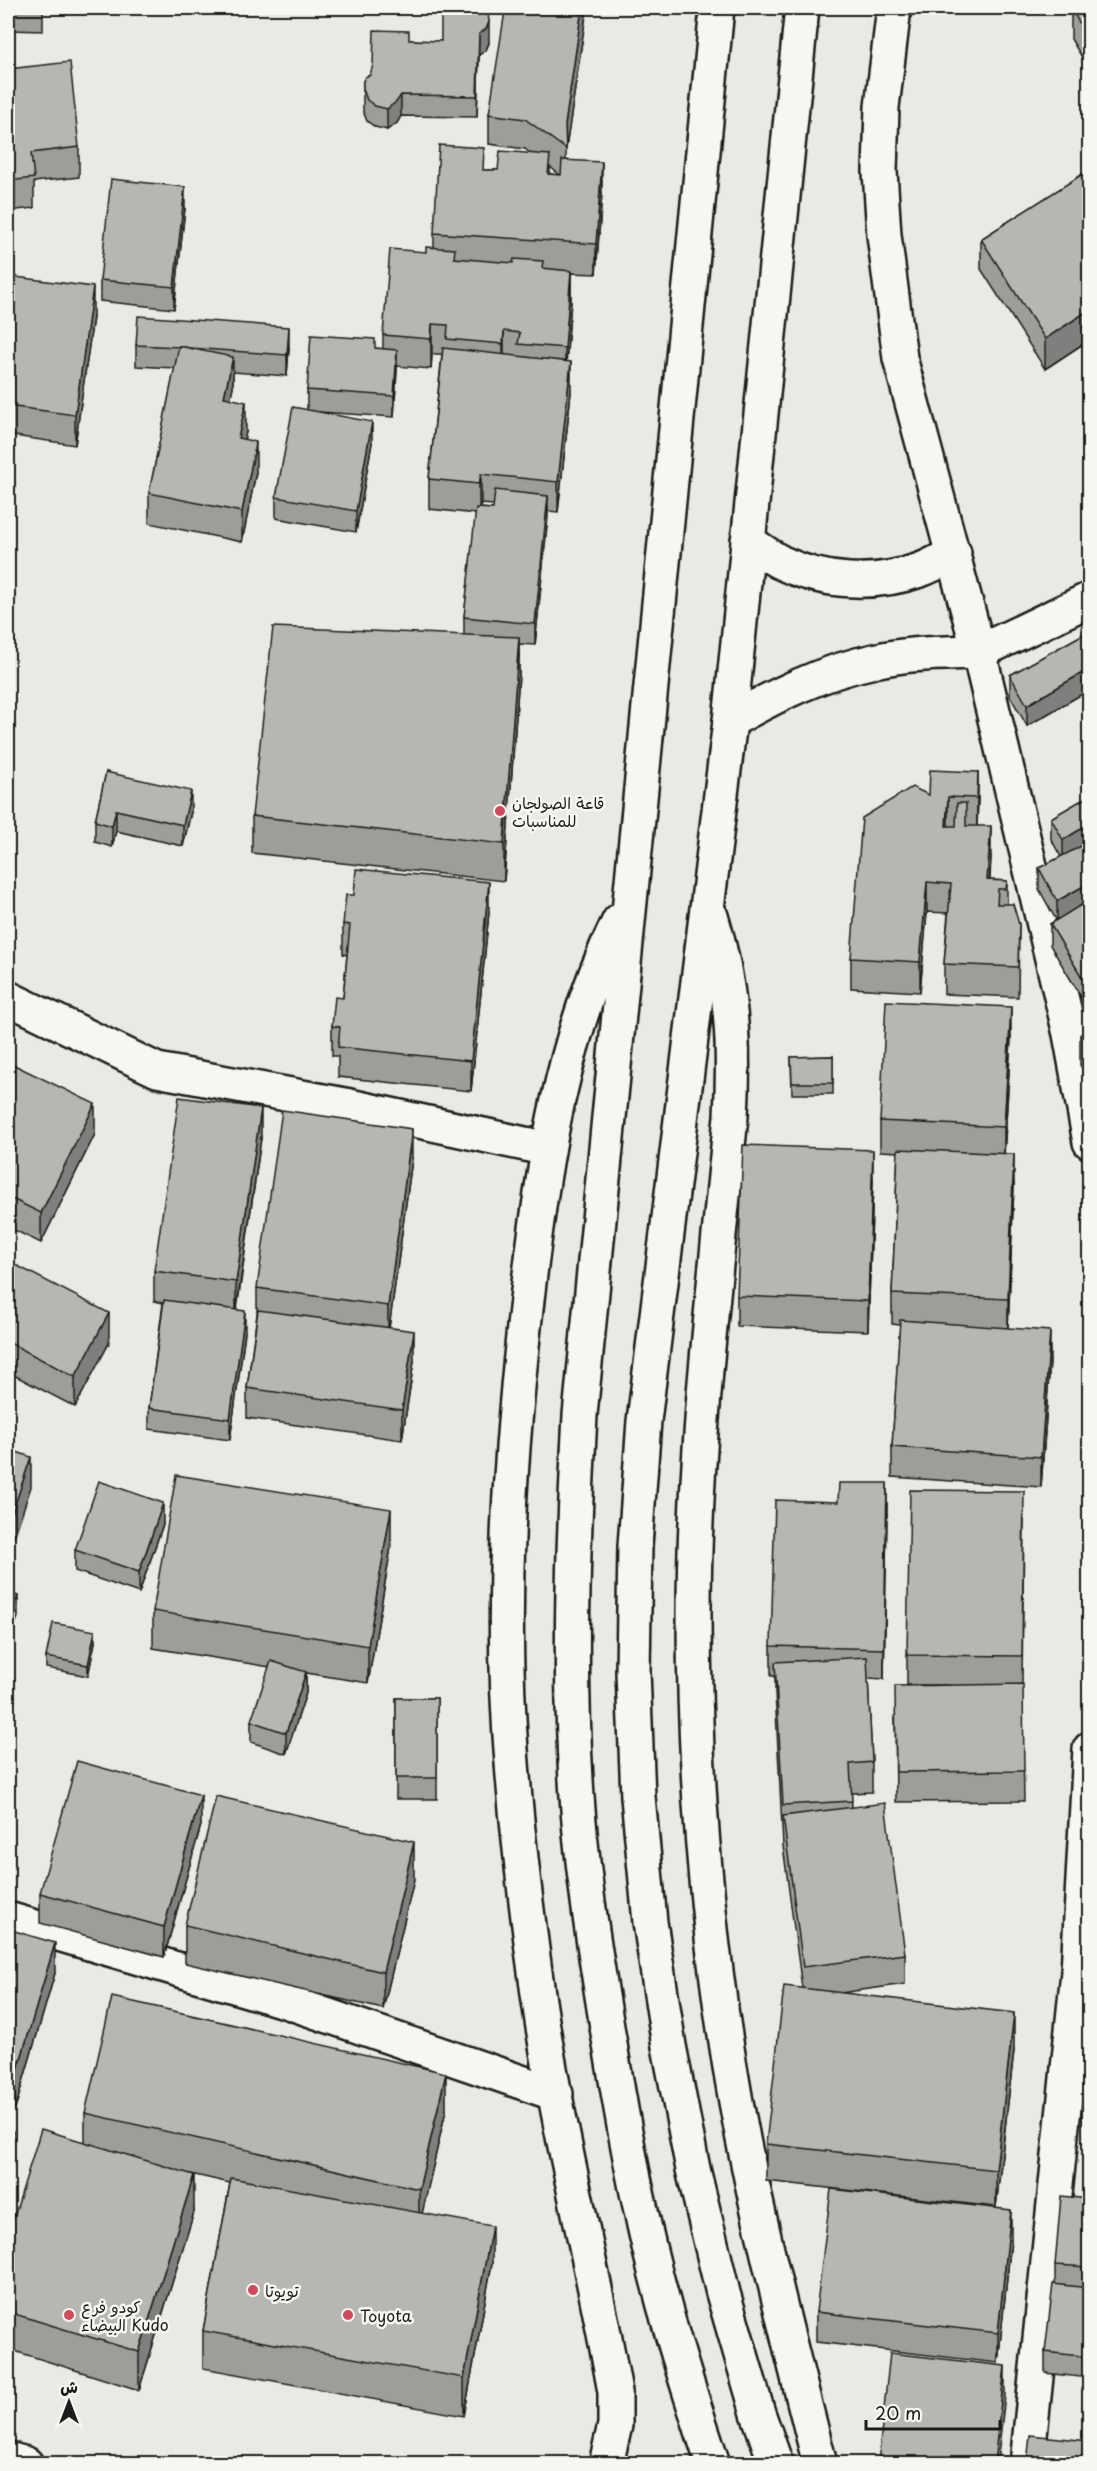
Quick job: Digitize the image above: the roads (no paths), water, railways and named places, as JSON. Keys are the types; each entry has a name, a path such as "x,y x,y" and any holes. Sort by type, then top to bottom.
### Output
{"main road":[{"path":"713,2463 681,2367 640,2207 592,1937 578,1810 572,1679 573,1547 580,1415 628,900 717,8"},
{"path":"776,2463 758,2413 723,2292 693,2169 669,2046 650,1922 638,1797 633,1672 635,1546 644,1421 730,721 801,8"},
{"path":"894,8 882,107 880,171 884,235 900,357 979,652 1070,1034 1085,1106 1089,1142"},
{"path":"748,541 779,561 813,575 849,581 885,578 921,570 954,553"},
{"path":"730,721 776,695 824,675 854,666 927,653 979,652 1089,600"},
{"path":"606,2463 615,2425 615,2392 540,2004 511,1760 507,1642 508,1523 517,1387 532,1256 558,1097 586,996 605,948 628,900"},
{"path":"707,900 723,953 731,1007 734,1062 698,1473 694,1613 700,1790 714,1943 726,2036 748,2164 783,2318 820,2463"},
{"path":"8,998 158,1070 350,1106 548,1149"},
{"path":"1027,2463 1078,1972 1089,1749"},
{"path":"8,1919 288,2002 556,2094"},
{"path":"8,2459 26,2463"}],"place":[{"name":"قاعة الصولجان للمناسبات","path":"500,811"},
{"name":"تويوتا","path":"253,2290"},
{"name":"كودو فرع البيضاء Kudo","path":"69,2315"},
{"name":"Toyota","path":"348,2315"}]}
